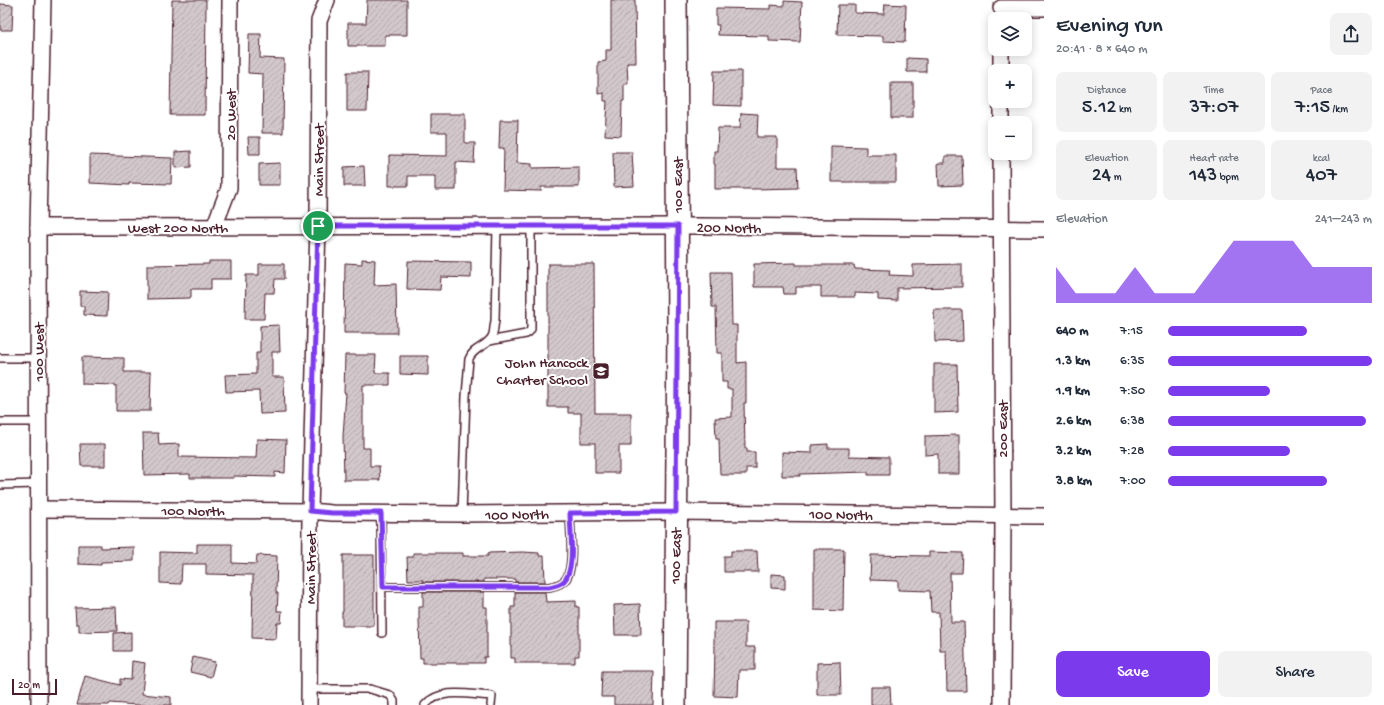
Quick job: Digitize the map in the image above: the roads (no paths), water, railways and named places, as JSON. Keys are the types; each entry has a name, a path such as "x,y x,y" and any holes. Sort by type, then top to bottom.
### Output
{"main road":[{"name":"100 East","path":"675,705 678,226 676,0"}],"street":[{"name":"100 West","path":"39,705 38,227 43,0"},
{"name":"20 West","path":"214,227 229,188 230,0"},
{"name":"Main Street","path":"309,705 310,511 318,226 320,20 327,0"},
{"path":"1001,9 1044,8"},
{"name":"200 East","path":"1001,160 1003,516 1002,705"},
{"name":"West 200 North","path":"38,227 318,226"},
{"name":"200 North","path":"318,226 678,226 1044,229"},
{"name":"100 North","path":"39,509 310,511 332,513 462,514 676,512 1044,516"}],"lane":[{"path":"462,514 466,396 469,359 470,354 489,341 493,335 495,321 497,226"},
{"path":"489,341 526,334 531,329 531,226"},
{"path":"0,358 38,358"},
{"path":"0,422 38,422"},
{"path":"0,485 39,484"},
{"path":"381,513 383,587 382,633"},
{"path":"383,587 542,587 556,585 563,582 566,578 571,564 570,513"},
{"path":"309,689 370,689 390,695 394,701 394,705"},
{"path":"425,705 431,699 438,696 454,693 492,696 491,705"}],"place":[{"name":"John Hancock Charter School","path":"601,371"}]}
